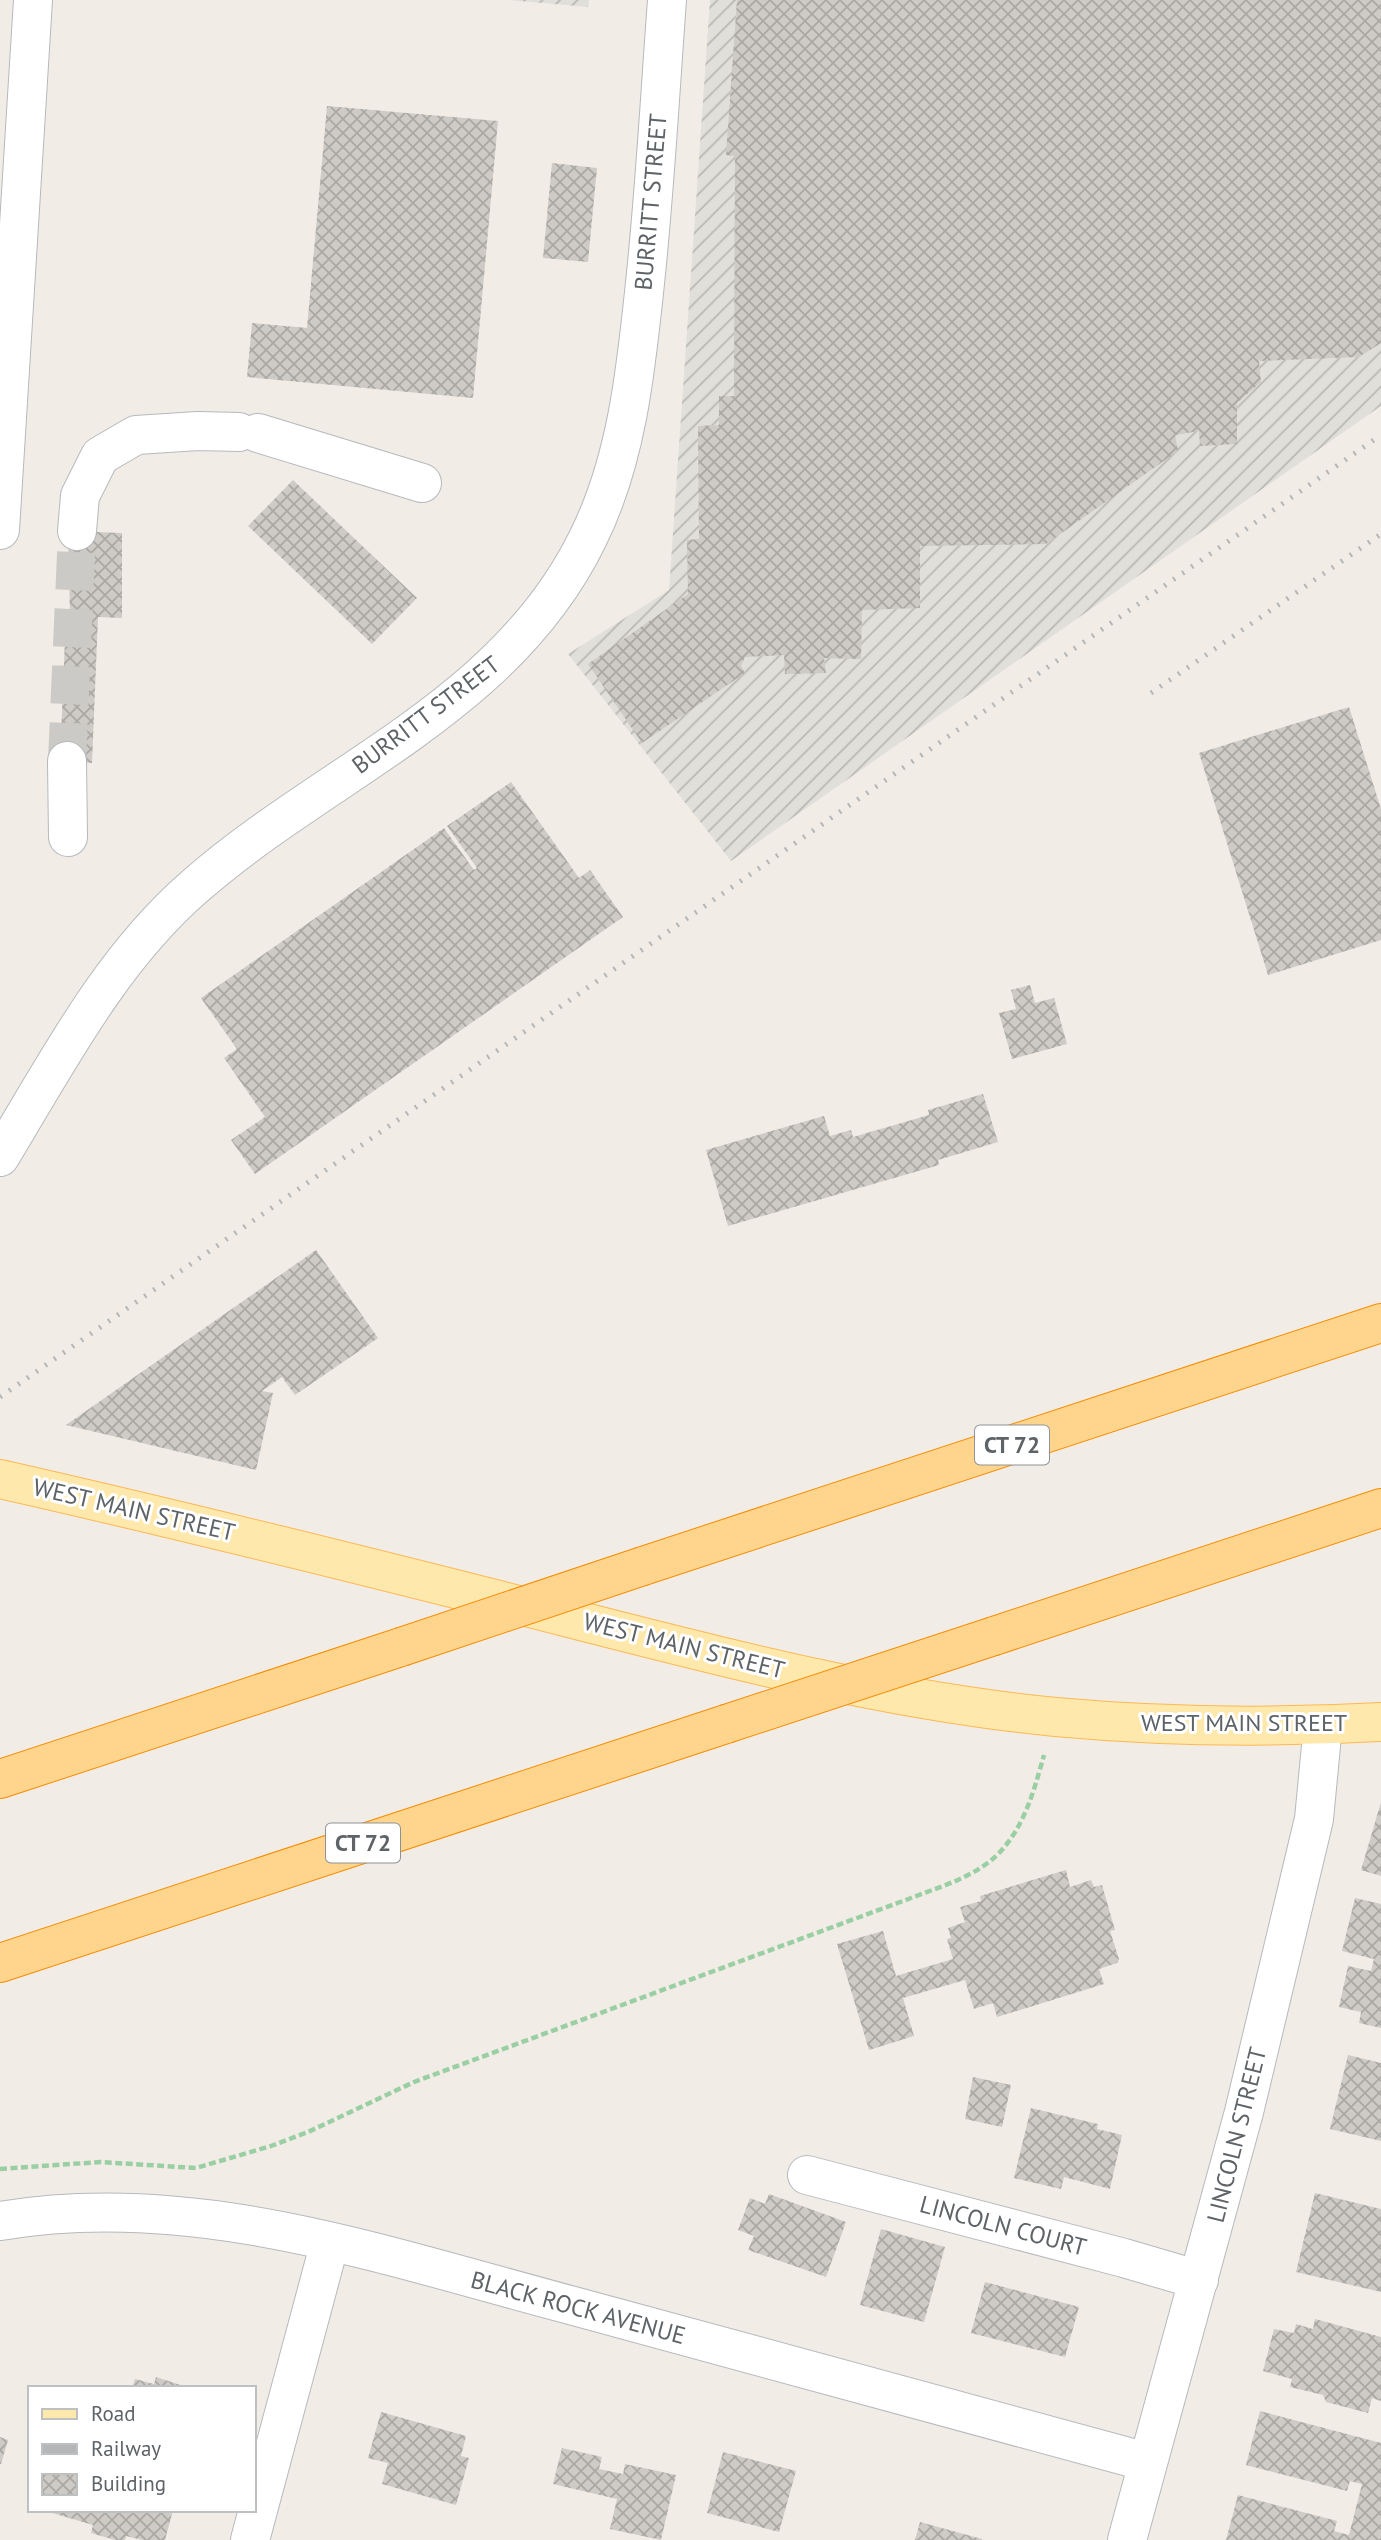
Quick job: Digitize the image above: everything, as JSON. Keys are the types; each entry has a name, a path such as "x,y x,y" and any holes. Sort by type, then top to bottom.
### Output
{"highway":[{"name":"CT 72","path":"0,1779 1381,1323"},
{"name":"CT 72","path":"0,1963 1381,1508"}],"main road":[{"name":"WEST MAIN STREET","path":"0,1479 257,1539 732,1659 972,1706 1108,1721 1209,1727 1381,1722"}],"street":[{"path":"0,530 33,0"},
{"name":"BURRITT STREET","path":"0,1157 106,988 154,924 215,869 474,684 513,647 540,615 569,573 590,535 606,494 622,436 632,383 649,248 667,0"},
{"path":"77,531 80,496 100,456 136,435 198,431 248,432 422,483"},
{"path":"67,761 68,837"},
{"name":"LINCOLN STREET","path":"1127,2540 1244,2112 1314,1819 1323,1725"},
{"name":"LINCOLN COURT","path":"807,2175 1199,2280"},
{"name":"BLACK ROCK AVENUE","path":"0,2221 90,2213 177,2215 270,2229 330,2242 1147,2462"},
{"path":"250,2540 330,2242"}],"path":[{"path":"0,2169 100,2162 196,2168 271,2146 308,2132 414,2082 911,1898 980,1868 1004,1849 1023,1820 1041,1764"}],"shaded area":[{"path":"507,0 589,0 588,7"},
{"path":"710,0 1381,0 1381,406 731,861 568,654 669,590"}],"building":[{"path":"737,0 1381,0 1381,343 1359,357 1259,361 1261,382 1237,403 1237,444 1200,446 1199,431 1175,435 1178,451 1046,544 920,546 920,608 862,610 861,659 824,658 826,673 785,674 784,655 745,657 741,666 745,673 642,743 588,664 688,594 687,540 699,539 698,426 719,425 719,396 734,396 735,156 726,155"},
{"path":"327,106 498,121 473,398 247,377 252,323 307,328"},
{"path":"552,163 597,168 588,262 543,258"},
{"path":"293,480 417,598 372,644 248,526"},
{"path":"68,531 122,533 122,618 98,617 92,763 60,761 66,614 70,615"},
{"path":"1349,707 1381,809 1381,940 1268,975 1199,753"},
{"path":"511,782 579,878 590,870 623,917 255,1174 231,1140 265,1117 224,1058 237,1049 201,998 444,828 474,870 477,868 447,826"},
{"path":"1030,985 1035,1003 1054,998 1067,1044 1012,1059 999,1013 1016,1009 1011,990"},
{"path":"983,1094 998,1142 938,1160 939,1165 728,1226 706,1150 824,1116 830,1136 851,1130 853,1137 929,1115 928,1110"},
{"path":"316,1250 378,1338 295,1395 282,1377 262,1391 273,1393 256,1470 66,1425"},
{"path":"1381,1802 1381,1876 1361,1870"},
{"path":"1066,1870 1070,1887 1091,1880 1094,1887 1102,1885 1115,1930 1110,1931 1119,1959 1117,1963 1099,1969 1104,1984 997,2017 993,2003 974,2009 965,1980 903,1998 914,2036 869,2050 837,1944 883,1931 896,1976 953,1959 947,1939 951,1938 948,1928 965,1922 960,1907 981,1901 980,1896"},
{"path":"1355,1898 1381,1904 1381,2028 1359,2023 1361,2012 1339,2007 1348,1966 1371,1971 1374,1959 1342,1951"},
{"path":"1348,2055 1381,2063 1381,2141 1330,2129"},
{"path":"973,2077 1011,2085 1002,2127 965,2119"},
{"path":"1031,2108 1098,2124 1097,2129 1122,2135 1110,2189 1064,2177 1061,2189 1014,2178"},
{"path":"1315,2193 1381,2209 1381,2292 1296,2272"},
{"path":"769,2194 846,2222 826,2277 748,2250 754,2236 738,2230 750,2198 765,2204"},
{"path":"881,2229 945,2247 924,2322 860,2305"},
{"path":"985,2282 1079,2307 1065,2357 971,2333"},
{"path":"1315,2319 1381,2337 1381,2401 1372,2398 1368,2413 1326,2402 1323,2395 1290,2387 1292,2379 1263,2371 1274,2329 1294,2333 1296,2324 1313,2329"},
{"path":"156,2377 184,2386 133,2386 135,2379 154,2384"},
{"path":"1260,2411 1381,2443 1381,2540 1226,2540 1238,2495 1337,2521 1334,2531 1349,2535 1362,2484 1350,2481 1347,2491 1246,2465"},
{"path":"381,2412 466,2436 461,2456 469,2458 456,2505 382,2484 388,2463 368,2458"},
{"path":"0,2437 8,2440 1,2464 0,2464"},
{"path":"562,2448 602,2457 599,2469 623,2474 625,2464 676,2475 661,2540 610,2529 617,2499 553,2484"},
{"path":"723,2452 796,2471 779,2532 707,2513"},
{"path":"49,2512 172,2512 165,2540 142,2540 126,2536 125,2540 115,2540 91,2533 93,2525"},
{"path":"920,2522 982,2539 982,2540 915,2540"}],"tunnel":[{"path":"67,761 77,531"}],"railway":[{"path":"0,1397 1381,435"},
{"path":"1151,693 1381,534"}]}
